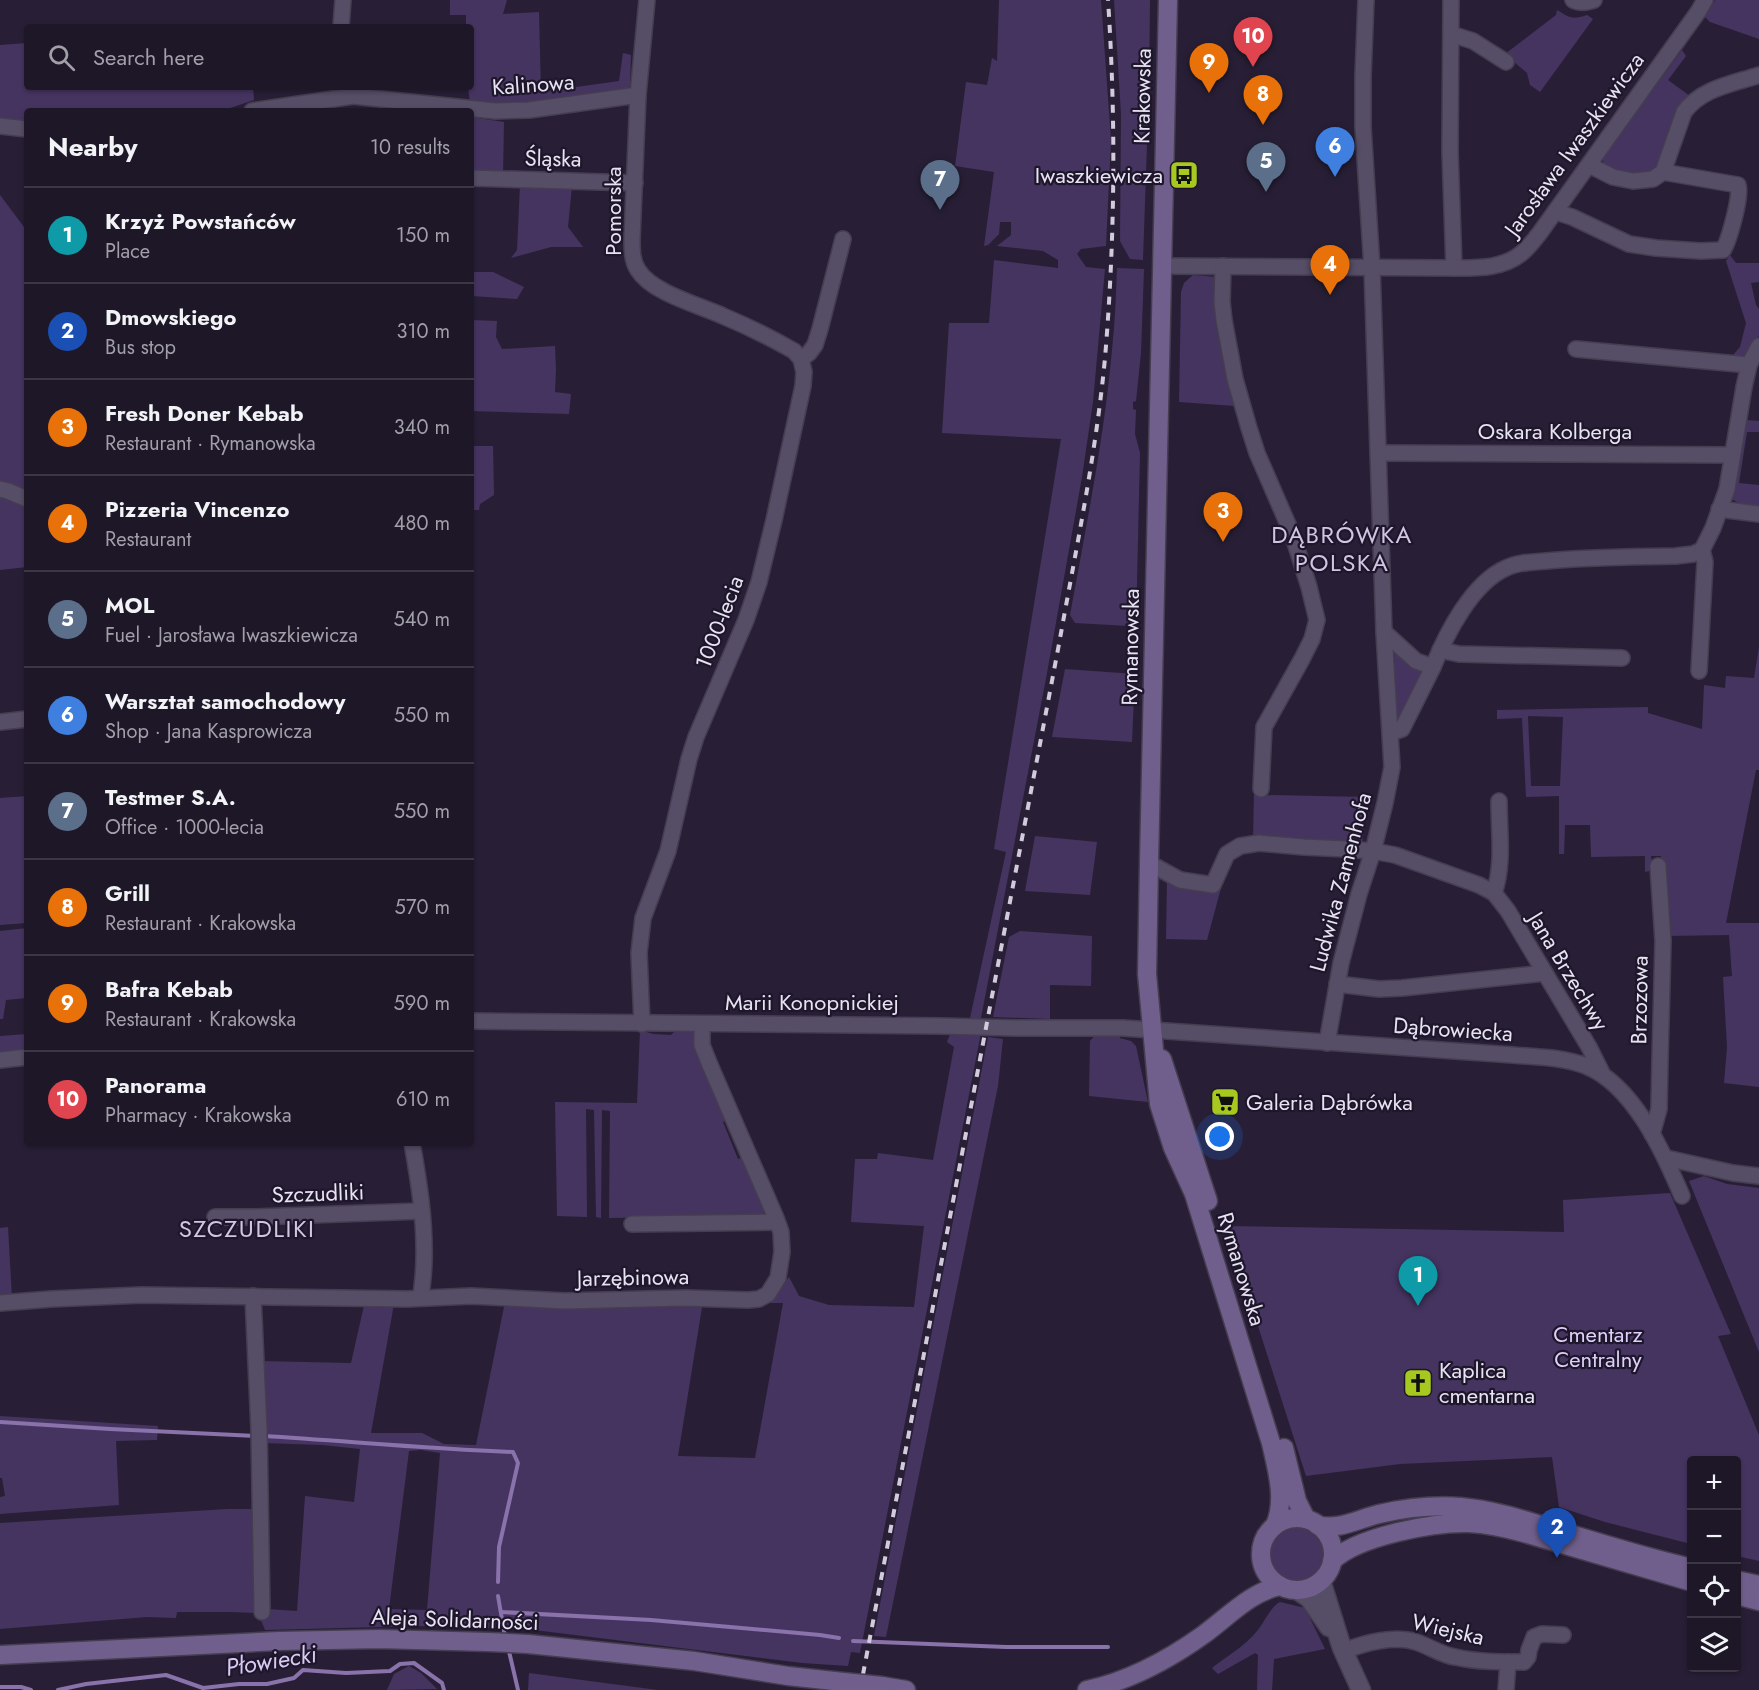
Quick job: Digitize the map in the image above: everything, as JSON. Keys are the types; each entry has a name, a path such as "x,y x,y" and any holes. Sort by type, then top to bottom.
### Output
{"main road":[{"name":"Krakowska","path":"1163,266 1168,0"},
{"name":"Rymanowska","path":"1163,266 1147,974 1159,1104 1173,1148 1194,1194 1271,1443 1281,1503 1280,1515 1275,1525"},
{"name":"Rymanowska","path":"1152,1028 1182,1116 1279,1427 1297,1501 1312,1522"},
{"path":"1231,1613 1258,1573 1264,1539 1275,1525 1298,1518 1325,1527 1336,1527 1399,1510 1459,1507 1481,1509 1687,1567"},
{"path":"1087,1690 1128,1678 1155,1664 1198,1639 1262,1592 1288,1588 1306,1589 1321,1581 1328,1572 1332,1561 1332,1551 1325,1532 1312,1522"},
{"path":"1332,1561 1343,1552 1389,1535 1439,1525 1469,1523 1498,1526 1687,1581"},
{"path":"1261,1557 1267,1574 1288,1588"},
{"path":"1741,1581 1759,1585"},
{"path":"1741,1596 1759,1600"},
{"name":"Aleja Solidarności","path":"0,1655 279,1641 379,1639 488,1642 694,1661 788,1676 906,1690"}],"street":[{"path":"341,24 344,0"},
{"name":"Pomorska","path":"647,0 638,95 634,183 632,256 637,270 645,279 664,291 724,316 781,344 794,351 801,359"},
{"name":"Ludwika Zamenhofa","path":"1327,1043 1341,963 1386,803 1392,767 1384,632 1372,268 1363,127 1366,0"},
{"path":"1451,0 1450,151 1454,268"},
{"path":"1573,0 1585,3 1594,0"},
{"name":"Jarosława Iwaszkiewicza","path":"1163,266 1454,268 1496,266 1509,261 1523,253 1556,212 1705,0"},
{"path":"1451,34 1473,41 1506,62"},
{"path":"1589,165 1613,177 1633,181 1653,179 1663,172 1684,112 1690,104 1705,93 1759,75"},
{"name":"Kalinowa","path":"266,108 337,93 467,108"},
{"name":"Kalinowa","path":"474,109 529,110 638,95"},
{"path":"0,126 24,129"},
{"path":"1556,212 1572,217 1629,244 1701,251 1723,250 1737,206 1740,189 1738,184 1663,172"},
{"name":"Śląska","path":"474,178 634,183"},
{"path":"801,359 810,353 820,329 843,239"},
{"path":"1223,266 1222,302 1235,379 1249,428 1293,536 1317,620 1312,639 1264,727 1261,789"},
{"path":"1391,733 1402,729 1440,650 1465,606 1485,582 1505,568 1524,563 1565,559 1676,556 1693,554 1702,550 1727,489 1749,365 1759,346"},
{"path":"1576,349 1749,365"},
{"name":"1000-lecia","path":"642,1024 639,953 643,918 668,851 694,743 746,620 759,582 800,405 804,372 801,359"},
{"name":"Oskara Kolberga","path":"1378,453 1732,455"},
{"path":"0,489 24,498"},
{"path":"1719,509 1759,514"},
{"path":"1699,671 1705,570 1702,550"},
{"path":"1384,632 1416,661 1433,667"},
{"path":"1440,650 1459,654 1622,658"},
{"path":"0,722 24,720"},
{"path":"1494,893 1500,856 1499,801"},
{"name":"Jana Brzechwy","path":"1149,863 1180,880 1213,885 1227,854 1233,849 1259,843 1373,851 1395,855 1479,885 1494,893 1508,911 1589,1047 1602,1073"},
{"name":"Brzozowa","path":"1652,1134 1659,1109 1663,941 1658,866"},
{"path":"1337,984 1379,989 1402,988 1545,973"},
{"name":"Marii Konopnickiej","path":"474,1021 1152,1028"},
{"name":"Jarzębinowa","path":"0,1303 141,1295 328,1298 489,1297 565,1301 759,1299 768,1294 778,1278 782,1252 781,1232 702,1045 702,1024"},
{"name":"Dąbrowiecka","path":"1152,1028 1569,1061 1602,1073 1624,1096 1652,1134 1666,1158 1682,1196"},
{"path":"0,1060 24,1058"},
{"path":"412,1146 422,1211 424,1263 421,1298"},
{"path":"1666,1158 1733,1173 1759,1176"},
{"name":"Szczudliki","path":"215,1217 422,1211"},
{"path":"632,1224 777,1222"},
{"path":"253,1296 259,1436 262,1612"},
{"path":"1321,1581 1343,1650 1361,1690"},
{"path":"1288,1588 1309,1598 1343,1650"},
{"name":"Wiejska","path":"1343,1650 1364,1643 1406,1640 1417,1642 1451,1657 1524,1662 1528,1657 1528,1650 1534,1637 1542,1634 1563,1635"},
{"name":"Wiejska","path":"1506,1690 1509,1662"}],"green space":[{"path":"450,0 507,0 503,14 539,12 541,92 619,81 623,53 631,55 630,86 622,93 541,105 470,103 468,90 474,90 474,24 466,24 466,15 450,15"},
{"path":"999,0 1101,0 1111,140 1106,246 1081,249 1077,254 1086,267 1105,269 1093,402 1082,477 981,1018 970,1018 1006,852 994,849 1061,439 942,433 949,323 989,323 994,260 1058,268 1058,260 1043,251 997,246 1011,235 1011,222 1000,222 999,234 984,246 994,172 955,166 966,82 987,85 992,58 997,61"},
{"path":"1114,0 1150,0 1143,260 1130,259 1120,241 1121,114"},
{"path":"1715,0 1759,0 1759,39 1710,22 1705,17"},
{"path":"1557,10 1571,17 1587,15 1593,19 1540,92 1530,85 1527,73 1505,54 1556,15"},
{"path":"24,43 24,90 253,90 254,100 230,108 24,108 24,124 0,121 0,45"},
{"path":"1682,50 1686,56 1668,80 1690,96 1655,172 1627,175 1604,165 1602,156"},
{"path":"474,117 504,122 503,174 474,172"},
{"path":"520,185 572,186 568,227 583,247 551,247 511,258 517,250"},
{"path":"0,195 24,227 24,567 0,570"},
{"path":"1730,255 1736,263 1759,263 1759,282 1751,283 1759,309 1759,336 1744,358 1735,358 1733,355 1740,347 1746,323 1726,261"},
{"path":"1117,268 1144,269 1141,353 1136,401 1133,402 1133,409 1136,410 1135,434 1140,453 1136,625 1128,626 1075,623 1070,615 1109,383"},
{"path":"474,272 493,272 524,287 517,299 474,296"},
{"path":"1193,275 1216,277 1218,311 1235,406 1179,402 1181,292 1184,283"},
{"path":"474,320 497,321 496,337 502,349 555,346 555,392 571,394 569,414 474,411"},
{"path":"1746,420 1759,421 1759,432 1747,432 1739,483 1759,485 1759,507 1744,506 1730,498"},
{"path":"474,446 493,446 494,495 480,504 479,510 474,510"},
{"path":"1759,647 1759,770 1756,770 1726,923 1759,923 1759,1087 1724,1083 1727,1047 1723,977 1732,976 1729,935 1667,936 1661,856 1651,856 1653,870 1645,872 1645,856 1591,857 1590,825 1565,825 1564,854 1559,854 1559,796 1526,797 1522,718 1497,719 1497,710 1648,707 1648,713 1702,729 1704,685 1725,688 1726,676 1754,678","holes":["1528,716 1563,717 1560,786 1531,786"]},
{"path":"1397,650 1424,670 1397,722 1394,652"},
{"path":"1065,669 1135,674 1132,742 1052,737"},
{"path":"1254,793 1368,797 1362,844 1253,838"},
{"path":"24,796 24,923 0,925 0,798"},
{"path":"1035,836 1097,842 1090,895 1025,891"},
{"path":"1167,880 1196,890 1221,888 1207,940 1166,939"},
{"path":"24,928 24,998 6,1000 3,1019 0,1019 0,931"},
{"path":"1020,931 1092,936 1091,986 1050,985 1050,1019 993,1017 1009,937"},
{"path":"693,1029 728,1120 723,1122 738,1159 744,1157 765,1206 763,1216 609,1218 610,1111 602,1110 601,1218 596,1217 594,1110 586,1109 587,1217 557,1216 555,1102 637,1103 640,1030 653,1034 671,1035 675,1031"},
{"path":"951,1032 981,1033 860,1653 851,1652 848,1666 802,1663 526,1629 419,1626 265,1630 258,1613 177,1612 176,1618 147,1617 0,1629 0,1523 227,1509 257,1509 267,1609 297,1611 305,1496 354,1502 360,1449 262,1443 259,1361 351,1363 365,1301 394,1304 371,1433 422,1433 444,1444 476,1445 505,1302 571,1307 634,1307 703,1301 678,1456 755,1458 783,1303 762,1303 773,1295 789,1277 799,1296 829,1305 914,1307 924,1226 851,1222 855,1159 877,1159 878,1153 933,1160 954,1047 947,1042","holes":["409,1451 440,1453 427,1610 389,1609"]},
{"path":"24,1034 24,1049 0,1052 0,1036"},
{"path":"1095,1035 1119,1036 1136,1046 1148,1102 1089,1096 1090,1041"},
{"path":"988,1037 1003,1039 998,1086 886,1637 874,1636"},
{"path":"1704,1176 1727,1184 1759,1188 1759,1352 1689,1181"},
{"name":"Cmentarz Centralny","path":"1670,1193 1731,1334 1718,1336 1759,1435 1759,1561 1741,1557 1741,1456 1687,1456 1687,1543 1605,1522 1559,1507 1552,1457 1400,1464 1306,1476 1226,1226 1564,1232 1563,1200"},
{"path":"8,1227 12,1298 0,1299 0,1228"},
{"path":"0,1416 158,1426 157,1440 116,1441 119,1505 0,1514 0,1497 5,1496 2,1478 0,1478"},
{"path":"1297,1526 1308,1528 1317,1534 1323,1543 1325,1554 1323,1565 1317,1574 1308,1580 1297,1582 1286,1580 1277,1574 1271,1565 1269,1554 1271,1543 1277,1534 1286,1528"},
{"path":"1280,1602 1305,1608 1325,1649 1274,1659 1272,1690 1257,1690 1258,1655 1255,1653 1218,1674 1212,1668 1252,1636"},
{"path":"409,1666 421,1673 437,1689 387,1690 394,1674"},
{"path":"529,1673 658,1690 528,1690"}],"waterway":[{"path":"0,1422 257,1436"},
{"path":"264,1436 513,1452 518,1463 499,1547 498,1582"},
{"path":"498,1596 505,1637"},
{"path":"501,1612 651,1620 839,1638"},
{"path":"853,1641 1006,1647 1108,1647"},
{"path":"508,1647 518,1690"},
{"name":"Płowiecki","path":"58,1690 86,1684 166,1675 203,1688 267,1684 294,1678 303,1670 346,1673 390,1671 400,1664 414,1663 442,1683 444,1690"},
{"name":"Płowiecki","path":"0,1687 21,1687 31,1690"}],"railway":[{"path":"860,1690 1059,644 1096,430 1105,358 1111,268 1113,134 1108,0"}],"place":[{"name":"Panorama","path":"1253,67"},
{"name":"Bafra Kebab","path":"1209,93"},
{"name":"Grill","path":"1263,125"},
{"name":"Iwaszkiewicza","path":"1184,175"},
{"name":"Warsztat samochodowy","path":"1335,177"},
{"name":"MOL","path":"1266,192"},
{"name":"Testmer S.A.","path":"940,210"},
{"name":"Pizzeria Vincenzo","path":"1330,295"},
{"name":"Fresh Doner Kebab","path":"1223,542"},
{"name":"Galeria Dąbrówka","path":"1225,1102"},
{"name":"Krzyż Powstańców","path":"1418,1306"},
{"name":"Kaplica cmentarna","path":"1418,1383"},
{"name":"Dmowskiego","path":"1557,1558"}],"district":[{"name":"DĄBRÓWKA POLSKA","path":"1342,549"},
{"name":"SZCZUDLIKI","path":"247,1229"}]}
